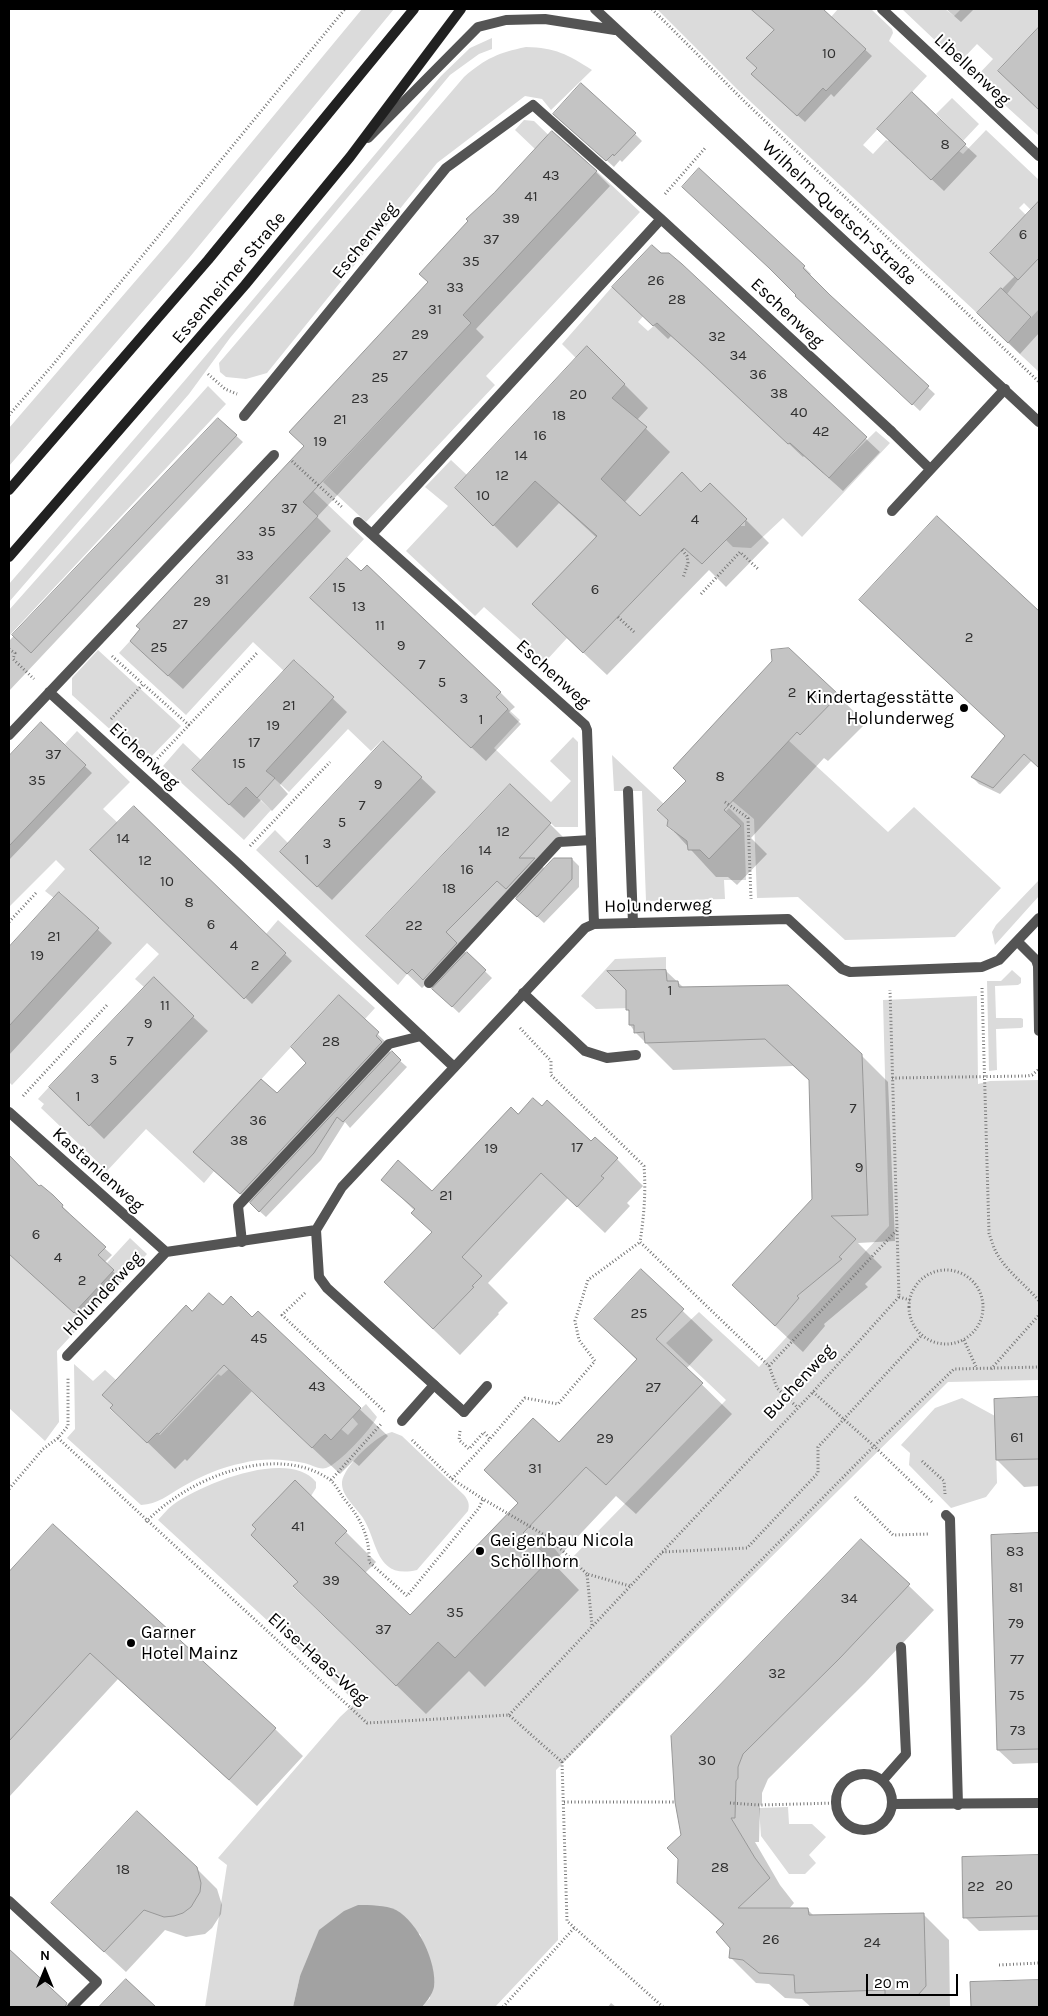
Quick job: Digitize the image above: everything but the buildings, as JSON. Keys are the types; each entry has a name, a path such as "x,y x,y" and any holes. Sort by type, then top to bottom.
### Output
{"main road":[{"name":"Essenheimer Straße","path":"9,490 208,260 414,9"},
{"name":"Essenheimer Straße","path":"9,558 245,285 350,157 461,9"}],"street":[{"name":"Wilhelm-Quetsch-Straße","path":"594,9 1039,422"},
{"name":"Libellenweg","path":"882,9 1039,156"},
{"path":"350,157 478,28 506,20 545,19 615,30"},
{"name":"Eschenweg","path":"244,416 446,168 533,106 652,210 930,469"},
{"path":"373,534 661,219"},
{"path":"892,511 1005,389"},
{"path":"9,735 274,455"},
{"name":"Eschenweg","path":"358,522 585,725 587,730 594,924"},
{"name":"Eichenweg","path":"49,692 235,861 454,1067"},
{"path":"628,791 633,923"},
{"path":"429,983 559,842 591,840"},
{"name":"Holunderweg","path":"67,1356 166,1252 316,1230 342,1187 585,928 594,924 788,919 842,969 850,972 982,967 999,960 1039,918"},
{"path":"1017,941 1036,960 1038,966 1039,1031"},
{"path":"523,993 585,1051 607,1058 636,1056"},
{"path":"242,1242 238,1206 389,1044 421,1036"},
{"name":"Kastanienweg","path":"9,1112 166,1252"},
{"path":"316,1230 319,1277 327,1288 464,1412 487,1386"},
{"path":"402,1421 434,1385"},
{"path":"946,1515 950,1519 958,1805"},
{"path":"883,1780 906,1754 901,1647"},
{"path":"868,1774 883,1780 891,1791 892,1804 891,1812 881,1824 867,1830 860,1829 846,1822 836,1803 840,1787 852,1776 868,1774"},
{"path":"892,1804 1039,1803"},
{"path":"9,1900 97,1982 72,2007"}],"path":[{"path":"9,415 51,367 345,9"},
{"path":"652,9 743,100 1039,382"},
{"path":"652,210 706,147"},
{"path":"208,374 225,389 239,395 229,409 232,414 244,416"},
{"path":"287,456 358,522"},
{"path":"682,550 687,556 688,563 683,578"},
{"path":"701,594 740,552 759,570"},
{"path":"618,617 634,632"},
{"path":"97,642 190,726"},
{"path":"9,649 15,653 13,658 40,684"},
{"path":"141,775 190,726 257,653"},
{"path":"97,734 143,684"},
{"path":"235,861 330,762"},
{"path":"725,802 748,818 753,920"},
{"path":"9,922 36,893"},
{"path":"982,982 989,1233 996,1253 1039,1301"},
{"path":"890,985 899,1297 910,1300"},
{"path":"22,1097 108,1004"},
{"path":"452,1479 525,1398 558,1404 595,1362 579,1340 575,1321 588,1280 640,1242 645,1205 644,1166 551,1075 551,1061 505,1013"},
{"path":"892,1078 1032,1075 1039,1069"},
{"path":"769,1366 897,1230"},
{"path":"640,1242 769,1366 777,1388 798,1408"},
{"path":"953,1270 973,1281 982,1296 983,1313 980,1324 973,1333 964,1340 954,1344 944,1344 934,1342 922,1335 912,1321 909,1310 910,1300 914,1289 921,1280 936,1272 953,1270"},
{"name":"Buchenweg","path":"509,1716 813,1392 899,1297"},
{"path":"991,1369 1039,1315"},
{"path":"662,1552 747,1548 818,1473 818,1447 922,1335"},
{"path":"964,1340 977,1369"},
{"name":"Holunderweg","path":"9,1489 43,1449 58,1438 68,1426 67,1356"},
{"path":"562,1762 874,1446 954,1369 1039,1367"},
{"path":"813,1392 874,1446 946,1515"},
{"path":"331,1480 389,1416"},
{"path":"471,1446 484,1432 490,1439"},
{"name":"Elise-Haas-Weg","path":"58,1438 146,1522 367,1723 509,1716"},
{"path":"922,1461 944,1481 946,1496 937,1507"},
{"path":"146,1522 159,1508 209,1478 226,1471 277,1465 306,1468 331,1480 356,1513 362,1525 369,1549 369,1562 407,1596 479,1508 483,1500"},
{"path":"855,1497 893,1535 950,1534"},
{"path":"592,1626 587,1574 630,1586"},
{"path":"509,1716 562,1762 567,1921 663,2007"},
{"path":"564,1802 675,1802"},
{"path":"730,1803 760,1805 836,1803"},
{"path":"503,2007 575,1927"},
{"path":"999,1965 1039,1963"}],"shaded area":[{"path":"362,9 394,9 189,258 9,466 9,428 169,242"},
{"path":"657,9 751,9 765,22 778,9 793,9 747,59 757,68 768,56 792,59 826,91 866,49 831,17 838,9 871,9 892,29 893,33 889,41 927,76 863,145 873,154 924,103 929,108 923,144 908,159 931,180 959,151 963,154 986,130 1039,180 1039,218 1024,203 1019,208 1026,215 990,253 1018,280 1007,294 1001,289 977,313 737,89"},
{"path":"902,9 945,9 954,16 961,9 1039,9 1039,27 998,71 1028,99 1039,88 1039,136 975,78 993,59 977,44 959,63"},
{"path":"492,38 492,49 479,54 450,75 230,338 189,394 9,602 9,584 186,379 441,76 470,48"},
{"path":"526,47 553,50 592,70 551,110 542,99 525,96 437,163 267,373 246,379 226,377 220,372 219,363 464,77 493,57"},
{"path":"952,98 979,124 963,141 936,114"},
{"path":"524,120 534,121 563,149 568,144 640,212 486,376 495,385 366,522 323,482 471,323 463,315 535,149 515,130"},
{"path":"612,287 621,296 628,288 646,313 638,322 648,331 657,323 782,430 778,434 788,444 794,438 800,450 807,458 827,468 823,473 828,478 876,431 890,443 802,537 783,518 751,548 733,547 726,540 740,526 745,526 745,521 710,484 701,492 686,477 677,477 640,516 533,605 567,638 545,662 484,607 475,616 406,551 448,506 425,487 451,460 467,475 455,488 493,525 625,384 587,347 576,358 562,344"},
{"path":"1039,309 1039,372 1008,343"},
{"path":"208,386 226,404 9,636 9,610"},
{"path":"290,469 364,539 310,598 471,748 508,709 520,720 494,748 551,802 571,781 550,761 573,737 578,742 578,827 555,827 509,784 366,935 407,974 398,985 256,850 275,830 288,843 280,852 388,813 422,777 382,740 371,751 348,729 289,792 266,771 334,697 295,660 284,671 253,642 186,715 119,653 130,641 168,676 318,516 280,481"},
{"path":"98,650 181,726 146,762 72,695 72,678"},
{"path":"77,731 130,782 103,809 118,823 113,872 202,957 266,934 278,920 375,1008 365,1019 339,995 194,1152 214,1171 204,1183 146,1129 107,1171 41,1108 44,1104 38,1099 49,1087 89,1126 194,1016 154,978 144,987 135,979 159,954 147,943 12,1085 9,1082 9,1026 98,928 60,892 54,898 45,891 65,869 56,860 9,907 9,846 86,765 65,744"},
{"path":"788,740 888,832 914,807 1001,888 955,937 845,940 798,897 757,898 754,819 729,798 743,790"},
{"path":"183,743 201,760 192,770 229,805 246,787 271,810 244,840 163,766"},
{"path":"612,755 664,804 657,811 668,820 667,827 674,832 680,832 687,838 687,846 694,850 700,850 708,858 741,826 726,811 729,808 744,823 746,880 724,880 725,899 646,901 642,791 614,791"},
{"path":"1039,880 1039,896 995,945 992,932 996,925"},
{"path":"666,957 666,970 629,971 630,993 625,994 630,994 630,1008 596,1009 581,996 615,959"},
{"path":"1012,970 1021,978 1021,983 1018,985 995,986 996,1018 1021,1018 1023,1019 1023,1027 996,1029 997,1070 989,1071 987,981 1001,981"},
{"path":"977,996 978,1084 990,1081 1039,1080 1039,1380 948,1382 556,1770 558,1940 495,2007 422,2007 430,1998 431,1966 420,1934 358,1905 300,1976 293,2007 205,2007 227,1865 218,1858 340,1717 356,1702 158,1520 172,1506 187,1496 224,1479 267,1469 286,1468 303,1472 316,1482 316,1488 311,1496 295,1481 252,1525 256,1529 251,1535 265,1549 269,1546 305,1574 293,1587 395,1685 438,1642 455,1657 550,1559 528,1537 541,1538 546,1541 567,1563 726,1400 666,1343 699,1312 759,1367 889,1226 883,1000"},
{"path":"130,1238 147,1254 57,1351 59,1422 45,1441 9,1408 9,1253 74,1313 114,1270 107,1263"},
{"path":"74,1364 93,1381 105,1370 116,1380 102,1395 113,1405 110,1409 147,1443 157,1433 160,1435 218,1374 221,1376 231,1367 239,1380 312,1448 325,1434 331,1440 341,1429 348,1435 358,1424 352,1417 366,1404 377,1417 354,1446 326,1468 281,1460 251,1461 211,1472 158,1501 141,1505 67,1438 75,1429"},
{"path":"962,1398 995,1416 997,1483 986,1497 951,1508 909,1465 910,1453 901,1445 935,1408"},
{"path":"392,1432 402,1436 464,1495 469,1504 468,1511 417,1570 403,1572 385,1564 363,1518 342,1487 344,1475 354,1460 378,1439"},
{"path":"788,1807 789,1824 812,1824 826,1837 809,1855 816,1863 805,1874 789,1874 761,1836 759,1808"},
{"path":"358,1905 392,1908 412,1924 424,1944 432,1967 434,1987 429,1998 422,2007 293,2007 300,1976 319,1930 344,1911"}],"place":[{"name":"Kindertagesstätte Holunderweg","path":"964,708"},
{"name":"Geigenbau Nicola Schöllhorn","path":"480,1551"},
{"name":"Garner Hotel Mainz","path":"131,1643"}]}
